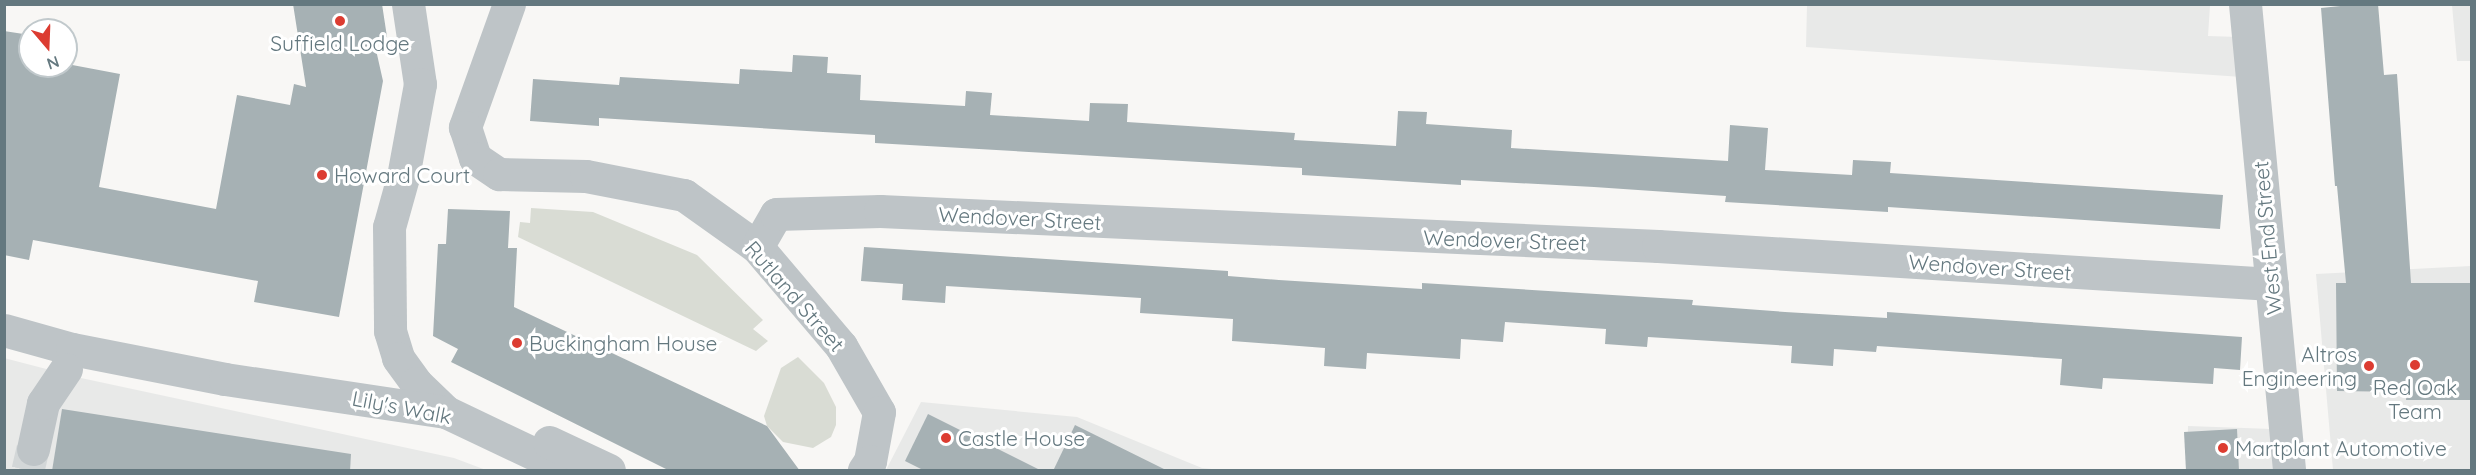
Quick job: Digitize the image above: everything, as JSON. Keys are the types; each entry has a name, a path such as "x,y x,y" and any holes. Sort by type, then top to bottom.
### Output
{"street":[{"path":"408,4 420,84 403,177 389,227 390,331 398,358 416,383 450,404"},
{"name":"Rutland Street","path":"509,4 465,127 475,158 499,174 586,176 684,195 757,247 841,346 879,412 870,461 864,471"},
{"name":"West End Street","path":"2245,4 2289,471"},
{"name":"Wendover Street","path":"757,247 776,214 880,211 1658,246 2272,284"},
{"path":"389,227 404,326 413,363 450,404"},
{"name":"Lily's Walk","path":"4,330 72,350 225,379 450,404 609,471"},
{"name":"Lily's Walk","path":"225,379 370,381 398,358"},
{"path":"33,449 43,403 66,369"},
{"name":"Lily's Walk","path":"450,404 568,471"}],"shaded area":[{"path":"2182,4 2210,6 2208,36 2239,37 2242,77 1806,47 1807,5"},
{"path":"2452,5 2471,5 2471,61 2457,61"},
{"path":"531,208 593,212 697,255 763,320 753,329 768,341 756,351 518,237 520,222 530,223"},
{"path":"2471,266 2471,470 2333,470 2316,274"},
{"path":"798,357 824,383 836,407 836,425 831,437 813,448 783,442 767,426 764,416 781,368"},
{"path":"4,358 81,378 454,458 486,470 5,470"},
{"path":"921,402 1077,417 1202,468 1221,470 886,470"},
{"path":"2188,426 2272,429 2275,470 2187,470"}],"building":[{"name":"Howard Court","path":"293,4 382,4 387,37 374,41 383,81 339,317 254,302 258,281 33,240 29,260 4,255 4,31 18,33 18,78 78,78 78,66 120,74 99,187 216,209 237,95 290,105 294,84 306,87"},
{"path":"2378,4 2384,75 2397,74 2411,283 2472,283 2472,400 2406,400 2407,392 2337,391 2336,283 2346,283 2337,186 2335,186 2321,8"},
{"path":"793,55 828,57 827,73 861,75 860,100 965,106 966,91 992,93 990,115 1089,121 1090,103 1128,104 1127,122 1295,133 1294,140 1396,146 1398,111 1427,112 1426,124 1512,130 1511,148 1728,161 1730,125 1768,128 1765,170 1852,175 1853,160 1891,162 1890,173 2223,195 2220,229 1888,207 1888,212 1725,202 1726,196 1594,187 1461,180 1461,185 1302,175 1302,168 875,143 875,135 599,118 599,126 530,121 533,79 619,85 620,77 739,84 740,69 792,72"},
{"name":"Buckingham House","path":"448,209 510,211 508,248 517,248 514,307 767,426 800,471 670,471 451,362 458,349 433,336 438,244 446,244"},
{"path":"864,247 1228,271 1228,276 1279,280 1422,289 1422,283 1693,300 1692,305 1785,312 1887,318 1887,312 2242,337 2240,370 2214,368 2213,384 2103,378 2102,389 2060,385 2062,359 1877,346 1876,352 1834,349 1833,366 1791,363 1792,346 1648,337 1647,347 1605,344 1606,329 1505,322 1503,342 1461,339 1460,359 1367,353 1366,369 1324,366 1325,348 1232,341 1233,319 1140,313 1141,298 946,286 945,303 902,300 903,284 861,281"},
{"path":"62,409 351,454 350,471 52,471"},
{"name":"Castle House","path":"928,414 1042,471 925,471 905,461"},
{"path":"1075,425 1168,471 1053,471"},
{"path":"2237,429 2239,471 2186,471 2184,432"}],"tunnel":[{"path":"28,470 33,449"}],"place":[{"name":"Suffield Lodge","path":"340,21"},
{"name":"Howard Court","path":"322,175"},
{"name":"Buckingham House","path":"517,343"},
{"name":"Red Oak Team","path":"2415,365"},
{"name":"Altros Engineering","path":"2369,366"},
{"name":"Castle House","path":"946,438"},
{"name":"Martplant Automotive","path":"2223,448"}]}
